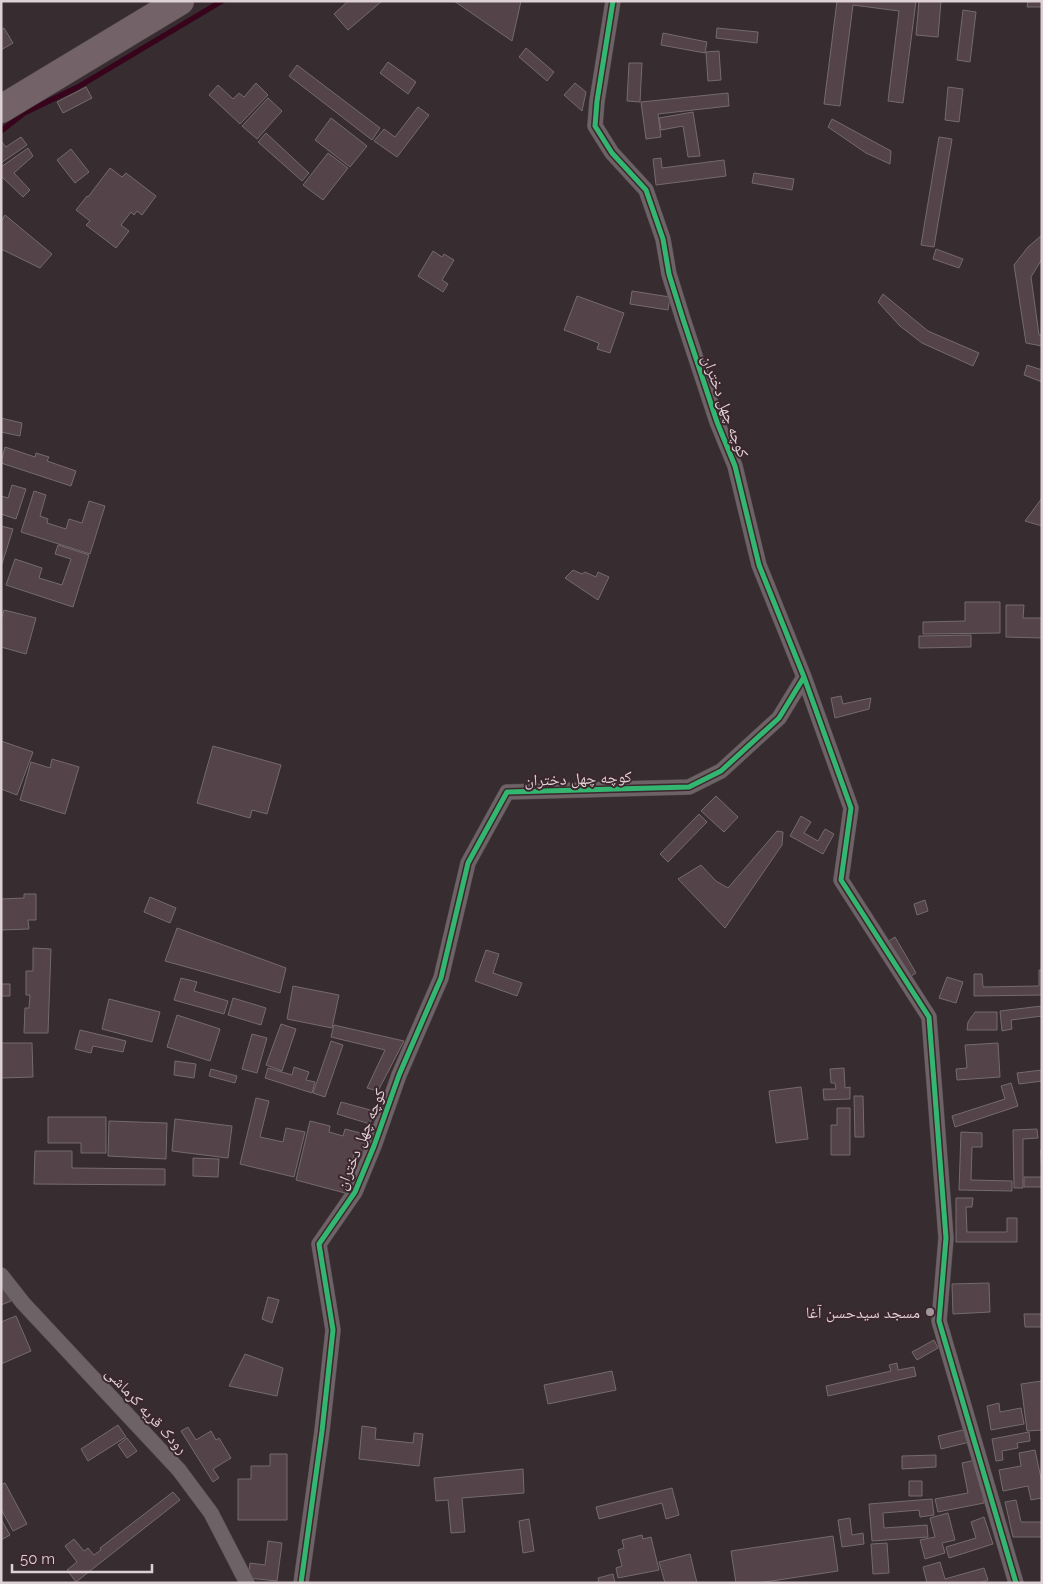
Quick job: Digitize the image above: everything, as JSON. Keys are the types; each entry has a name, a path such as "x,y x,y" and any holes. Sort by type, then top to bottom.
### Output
{"highway":[{"path":"1,109 180,1"}],"street":[{"name":"کوچه چهل دختران","path":"301,1583 322,1431 333,1330 319,1244 355,1192 399,1075 441,978 468,862 502,800 507,792 689,786 721,771 779,718 804,677 759,565 735,466 717,422 683,319 669,274 663,239 646,190 612,153 595,126 597,101 613,1"},
{"path":"804,677 851,808 841,880 929,1017 946,1238 939,1321 1016,1583"},
{"name":"رودک قریه کرماشی","path":"1,1275 24,1304 180,1470 211,1513 247,1583"}],"building":[{"path":"348,1 382,1 348,30 334,14"},
{"path":"454,1 521,1 512,41"},
{"path":"837,1 916,1 903,103 888,101 899,11 853,5 840,106 824,104"},
{"path":"919,1 941,1 938,37 916,35"},
{"path":"1028,1 1042,1 1042,7 1027,7"},
{"path":"963,10 976,12 970,62 957,60"},
{"path":"4,28 13,43 1,50 1,30"},
{"path":"717,28 758,32 757,43 716,38"},
{"path":"663,33 707,42 705,53 661,45"},
{"path":"526,48 554,72 547,81 519,57"},
{"path":"719,51 721,80 708,81 706,52"},
{"path":"388,62 416,82 408,94 380,73"},
{"path":"629,63 642,63 640,102 627,101"},
{"path":"297,65 380,128 372,140 289,76"},
{"path":"256,83 268,95 240,124 209,95 218,85 233,99 239,93 244,97"},
{"path":"575,83 586,92 582,111 564,95"},
{"path":"86,87 92,98 63,113 57,102"},
{"path":"948,87 963,89 959,122 945,120"},
{"path":"728,93 729,106 658,114 661,137 646,139 641,102"},
{"path":"268,98 282,111 257,139 242,126"},
{"path":"418,107 429,115 397,157 374,141 384,129 395,137"},
{"path":"693,112 700,156 688,157 683,126 661,130 659,118"},
{"path":"331,118 367,146 350,167 315,140"},
{"path":"832,119 891,151 890,164 866,153 828,127"},
{"path":"266,133 309,173 302,181 258,142"},
{"path":"21,137 27,145 1,163 1,141 6,147"},
{"path":"939,137 952,139 934,247 921,245"},
{"path":"28,148 33,156 14,173 30,190 23,197 1,176 1,167"},
{"path":"71,149 89,172 75,183 57,160"},
{"path":"328,153 348,168 323,200 303,185"},
{"path":"661,158 662,168 724,160 726,176 656,185 653,159"},
{"path":"110,168 122,177 126,173 156,196 142,215 137,211 134,215 131,212 121,225 129,231 116,248 86,225 90,221 76,210"},
{"path":"754,173 794,179 792,190 752,183"},
{"path":"5,215 52,254 40,268 1,249 1,222"},
{"path":"1042,235 1042,259 1031,277 1039,335 1042,335 1042,346 1026,343 1014,265 1028,247"},
{"path":"936,249 963,259 959,268 933,259"},
{"path":"433,251 442,257 444,254 454,260 442,280 448,284 443,292 418,276"},
{"path":"632,291 670,297 668,310 630,304"},
{"path":"883,294 928,331 979,353 973,366 922,343 900,326 878,302"},
{"path":"577,296 624,313 610,353 597,349 599,343 564,330"},
{"path":"1027,365 1042,370 1042,382 1024,375"},
{"path":"1,418 22,423 20,436 1,432"},
{"path":"5,447 35,457 36,453 49,457 47,461 76,471 71,486 1,463"},
{"path":"12,485 26,489 16,519 1,514 1,496 8,498"},
{"path":"34,491 46,495 40,516 48,519 47,523 66,529 69,519 82,523 89,501 105,506 90,554 21,532"},
{"path":"1042,498 1042,526 1025,521"},
{"path":"1,526 13,529 1,567"},
{"path":"58,545 89,555 73,607 6,585 15,559 42,568 39,578 62,585 71,559 55,554"},
{"path":"573,570 582,574 585,572 596,577 598,572 609,577 598,600 565,578"},
{"path":"965,602 1000,602 1000,633 923,634 923,622 965,621"},
{"path":"1006,605 1024,605 1023,618 1042,618 1042,638 1006,637"},
{"path":"4,610 36,618 26,654 1,647 1,620"},
{"path":"971,635 971,647 919,648 919,636"},
{"path":"841,696 843,704 871,698 869,709 835,718 831,698"},
{"path":"1,741 33,752 17,795 1,789"},
{"path":"213,746 281,765 267,814 252,810 250,818 197,803"},
{"path":"52,759 79,767 65,814 20,800 31,762 50,768"},
{"path":"716,796 738,817 724,832 701,811"},
{"path":"699,814 707,822 668,862 660,854"},
{"path":"801,816 811,822 804,833 818,841 825,829 834,834 823,854 790,836"},
{"path":"777,831 783,832 782,845 725,928 678,879 701,865 716,881 728,888"},
{"path":"24,894 36,894 36,920 28,920 29,929 1,930 1,899 24,898"},
{"path":"150,897 176,908 170,923 144,912"},
{"path":"925,900 928,911 917,915 914,904"},
{"path":"177,928 286,968 280,993 165,961"},
{"path":"895,937 916,973 908,978 887,942"},
{"path":"33,948 51,949 48,1033 24,1033 25,1008 29,1008 30,995 26,995 26,971 33,971"},
{"path":"486,950 499,954 493,973 522,983 517,996 475,981"},
{"path":"1039,970 1042,970 1042,995 974,996 974,974 982,974 983,987 1039,986"},
{"path":"947,977 963,982 956,1003 939,998"},
{"path":"181,978 197,982 194,991 228,1001 224,1014 174,1000"},
{"path":"1,984 10,984 10,996 1,996"},
{"path":"293,986 339,995 332,1028 287,1019"},
{"path":"233,998 266,1008 261,1025 228,1015"},
{"path":"109,999 160,1012 152,1042 102,1029"},
{"path":"1042,1006 1042,1016 1011,1020 1012,1029 1002,1031 1000,1011"},
{"path":"975,1012 997,1012 997,1030 967,1030 968,1022"},
{"path":"177,1015 220,1029 210,1061 167,1047"},
{"path":"281,1024 296,1029 282,1071 266,1065"},
{"path":"334,1025 404,1041 378,1091 367,1088 385,1050 331,1037"},
{"path":"80,1030 126,1041 123,1052 93,1046 91,1053 75,1049"},
{"path":"252,1034 267,1038 257,1073 242,1069"},
{"path":"331,1041 343,1045 325,1097 313,1093"},
{"path":"1,1043 32,1043 33,1077 1,1078"},
{"path":"998,1043 1000,1077 957,1080 956,1069 967,1068 965,1045"},
{"path":"175,1061 196,1064 194,1078 174,1075"},
{"path":"294,1067 309,1072 306,1080 315,1082 312,1093 265,1078 268,1068 292,1075"},
{"path":"844,1068 845,1088 850,1087 850,1099 824,1100 823,1089 836,1089 835,1083 831,1083 830,1069"},
{"path":"211,1069 237,1076 235,1083 209,1076"},
{"path":"1042,1070 1042,1081 1019,1084 1017,1073"},
{"path":"1011,1083 1018,1106 955,1127 952,1116 1005,1099 1001,1086"},
{"path":"801,1087 808,1139 776,1143 769,1091"},
{"path":"854,1096 863,1096 864,1137 855,1137"},
{"path":"256,1098 269,1101 260,1137 283,1142 286,1128 305,1132 294,1177 240,1164"},
{"path":"341,1102 374,1111 370,1124 337,1114"},
{"path":"837,1108 850,1108 850,1155 831,1155 831,1125 837,1125"},
{"path":"48,1117 106,1117 106,1153 81,1153 81,1143 48,1143"},
{"path":"175,1119 232,1126 228,1158 172,1151"},
{"path":"109,1121 167,1123 166,1159 108,1156"},
{"path":"310,1121 330,1126 329,1132 343,1136 345,1129 368,1135 362,1156 354,1154 345,1193 296,1180"},
{"path":"1037,1129 1038,1138 1023,1139 1023,1188 1014,1188 1013,1130"},
{"path":"961,1132 982,1133 982,1147 972,1147 971,1180 1012,1181 1012,1191 959,1190"},
{"path":"35,1151 72,1151 72,1168 165,1169 165,1185 34,1184"},
{"path":"193,1158 219,1159 218,1177 193,1176"},
{"path":"1024,1177 1042,1177 1042,1187 1024,1187"},
{"path":"956,1198 973,1198 972,1207 966,1207 967,1232 1007,1232 1007,1218 1017,1218 1017,1242 956,1242"},
{"path":"989,1283 990,1312 953,1314 952,1284"},
{"path":"5,1290 11,1301 1,1305 1,1291"},
{"path":"268,1297 279,1300 272,1323 262,1319"},
{"path":"1024,1314 1042,1314 1042,1327 1025,1327"},
{"path":"16,1316 31,1351 1,1364 1,1322"},
{"path":"934,1340 938,1348 917,1360 912,1352"},
{"path":"245,1354 283,1368 277,1396 229,1386"},
{"path":"897,1363 898,1370 914,1367 916,1376 828,1396 826,1386 891,1371 889,1365"},
{"path":"612,1371 616,1390 548,1404 544,1385"},
{"path":"1042,1381 1042,1430 1027,1431 1021,1384"},
{"path":"999,1403 1000,1412 1021,1408 1024,1424 991,1430 987,1406"},
{"path":"118,1425 126,1437 88,1461 81,1449"},
{"path":"362,1426 376,1428 375,1439 413,1443 414,1433 423,1434 419,1466 359,1459"},
{"path":"188,1427 196,1440 211,1431 216,1440 219,1438 231,1458 213,1469 219,1478 213,1482 181,1431"},
{"path":"967,1429 970,1442 941,1449 938,1436"},
{"path":"1029,1432 1030,1441 1017,1443 1018,1448 1002,1451 1003,1460 996,1461 992,1439"},
{"path":"127,1438 137,1451 127,1458 118,1445"},
{"path":"1035,1450 1042,1483 1042,1498 1031,1500 1028,1486 1003,1491 999,1470 1021,1466 1019,1453"},
{"path":"270,1454 287,1454 287,1520 238,1520 238,1479 251,1479 251,1466 270,1466"},
{"path":"936,1455 936,1467 902,1469 902,1456"},
{"path":"976,1460 984,1503 938,1512 935,1499 968,1493 962,1463"},
{"path":"523,1469 524,1493 462,1498 465,1532 451,1533 448,1500 436,1501 434,1478"},
{"path":"909,1481 922,1481 922,1496 909,1496"},
{"path":"5,1483 27,1524 13,1531 1,1509 1,1485"},
{"path":"672,1488 679,1515 666,1519 662,1503 599,1519 596,1507"},
{"path":"173,1492 180,1500 76,1582 67,1570 77,1562 65,1546 74,1539 84,1551 88,1548 94,1555 101,1550 100,1548"},
{"path":"932,1499 934,1515 920,1517 919,1510 883,1513 884,1528 927,1525 928,1537 872,1541 869,1504"},
{"path":"1016,1500 1021,1522 1042,1522 1042,1537 1013,1537 1005,1502"},
{"path":"948,1513 955,1540 942,1543 945,1553 925,1559 920,1540 935,1537 930,1518"},
{"path":"984,1517 993,1544 949,1558 946,1547 976,1538 971,1522"},
{"path":"850,1518 852,1535 863,1533 864,1544 842,1547 838,1520"},
{"path":"1,1519 10,1535 1,1540"},
{"path":"529,1519 534,1551 523,1553 519,1521"},
{"path":"642,1535 643,1539 651,1537 659,1570 618,1578 616,1568 622,1566 618,1550 624,1548 622,1540"},
{"path":"833,1536 838,1571 758,1583 736,1583 731,1551"},
{"path":"268,1541 282,1543 277,1581 248,1578 250,1563 265,1565"},
{"path":"887,1543 889,1573 873,1574 871,1544"},
{"path":"690,1554 697,1583 665,1583 659,1562"},
{"path":"940,1562 945,1579 984,1568 988,1580 980,1583 927,1583 923,1567"},
{"path":"613,1574 615,1583 599,1583 598,1578"}],"waterway":[{"path":"1,131 24,113 78,87 222,1"}],"cycle path":[{"path":"301,1583 322,1431 333,1330 319,1244 355,1192 374,1146 399,1075 441,978 468,863 507,792 689,787 721,771 779,718 804,677 759,565 735,466 717,422 683,319 669,274 663,239 646,190 612,153 595,126 597,101 613,1"},
{"path":"804,677 851,808 841,880 929,1017 946,1238 939,1321 1016,1583"}],"place":[{"name":"مسجد سیدحسن آغا","path":"930,1312"}]}
